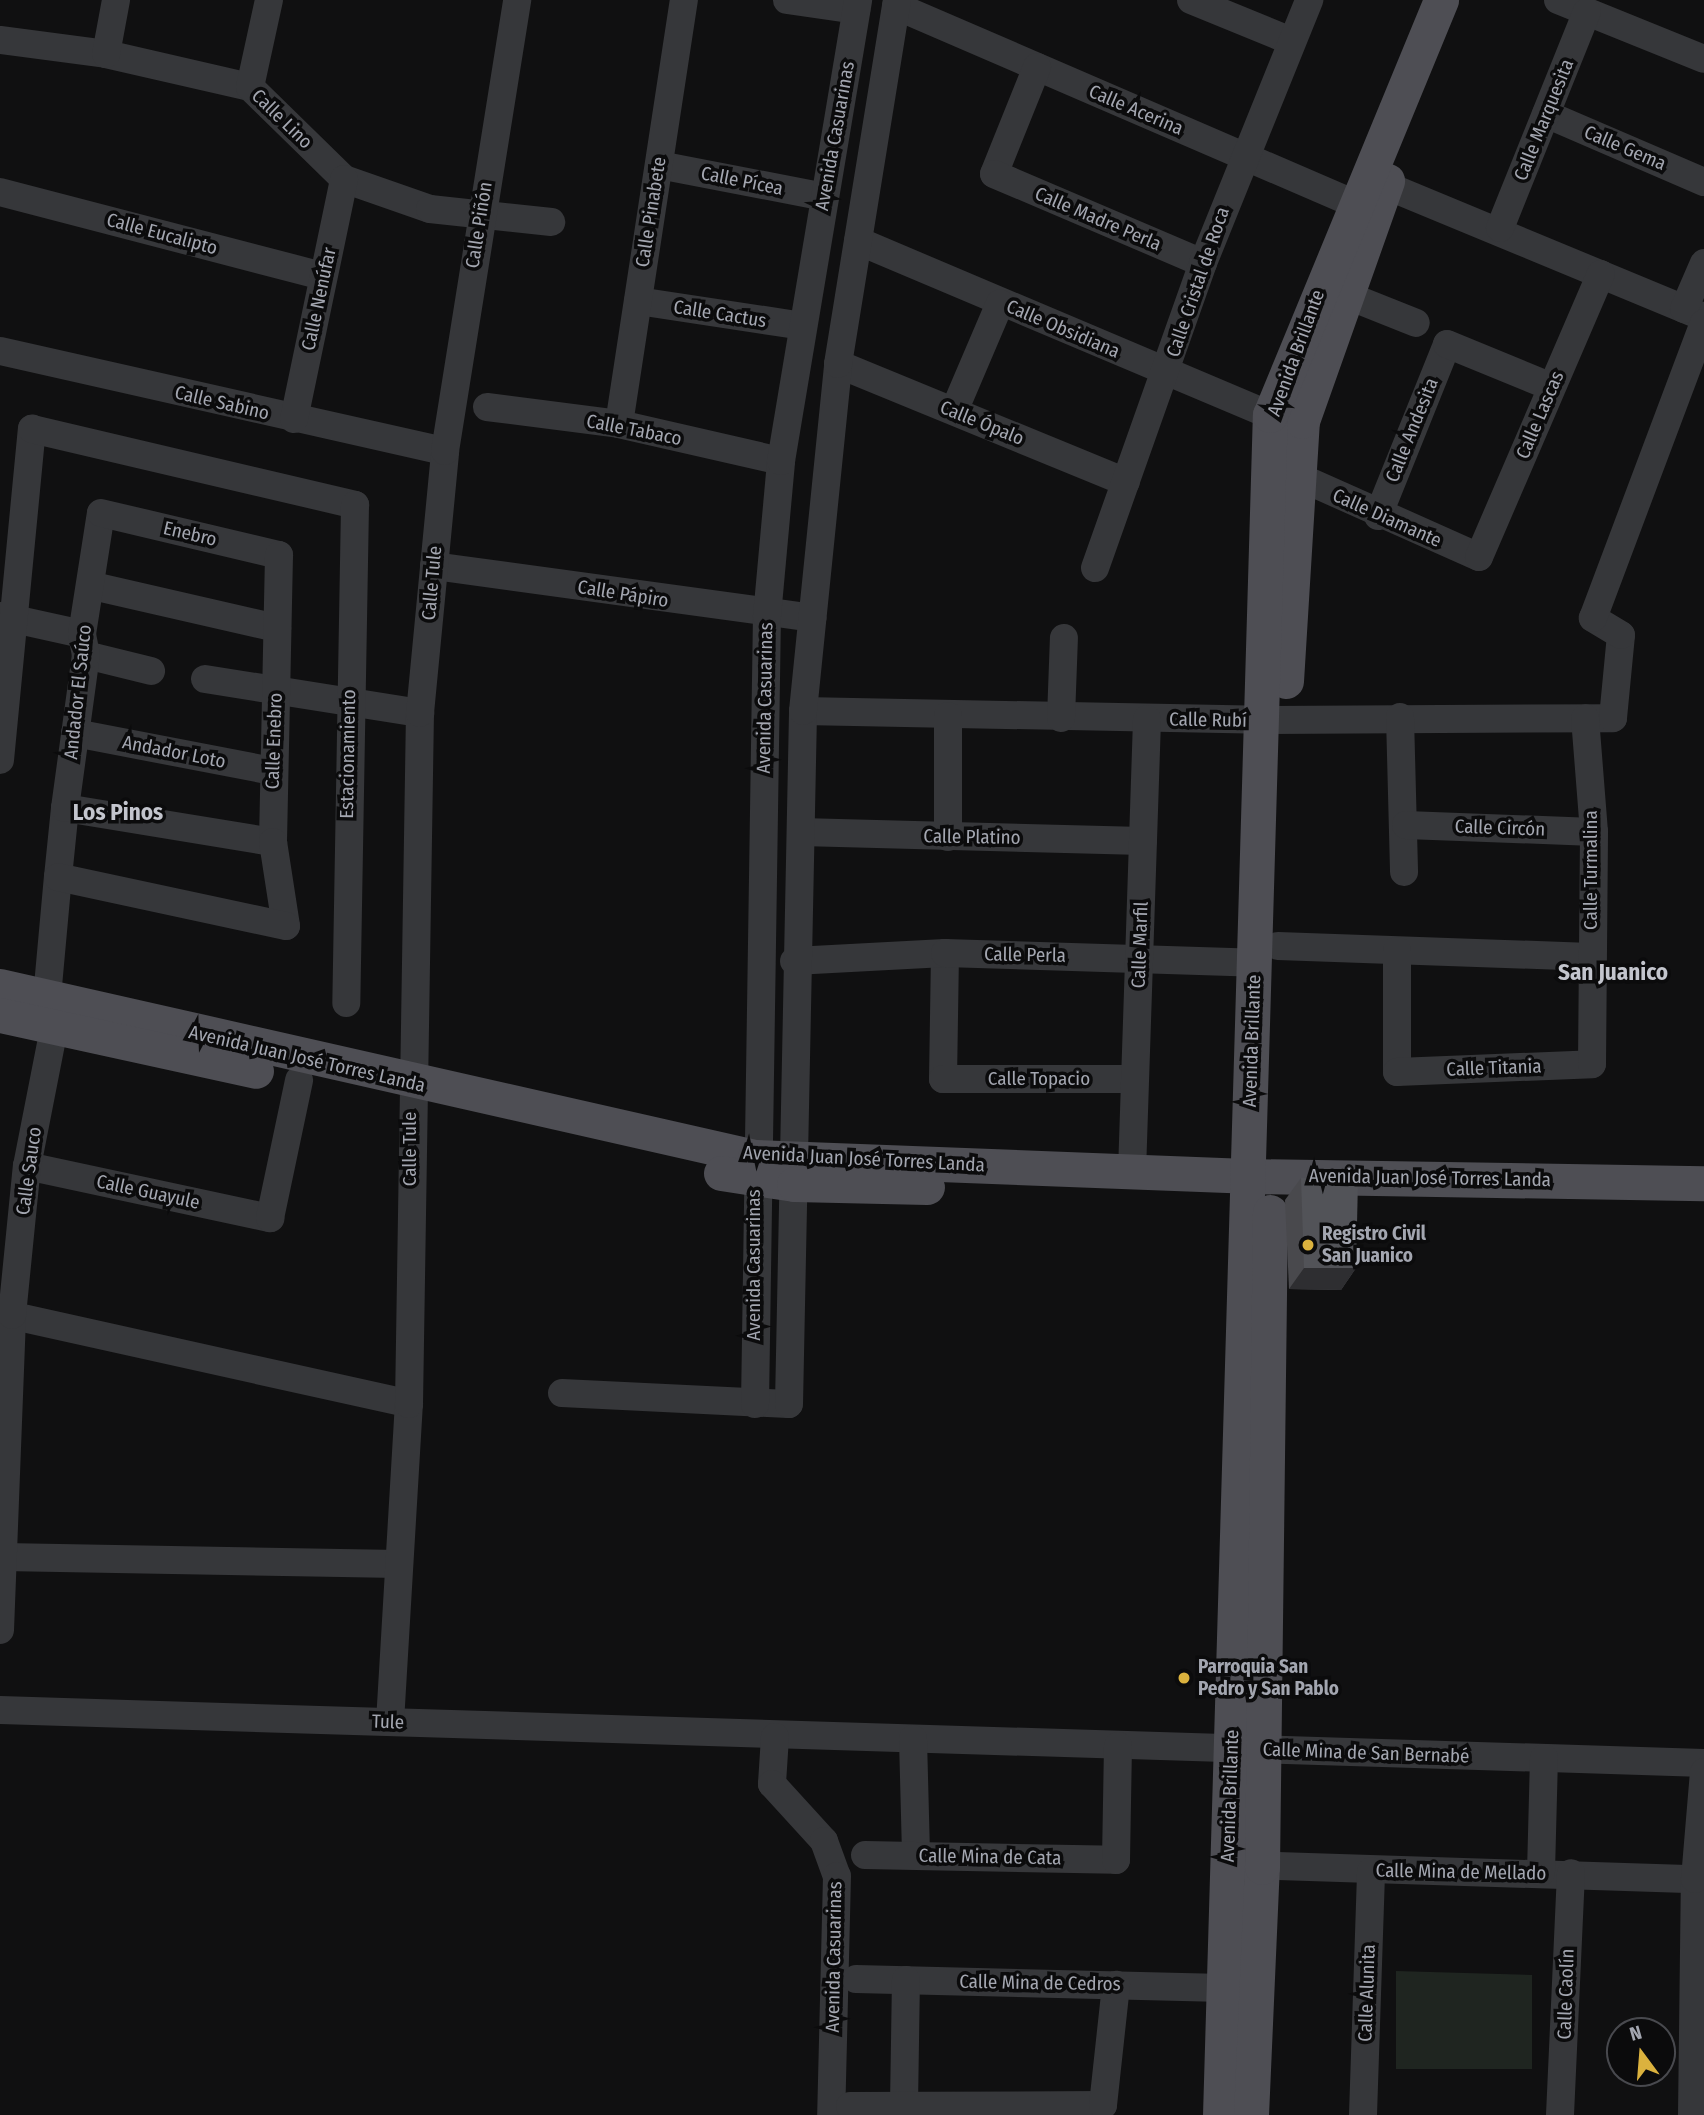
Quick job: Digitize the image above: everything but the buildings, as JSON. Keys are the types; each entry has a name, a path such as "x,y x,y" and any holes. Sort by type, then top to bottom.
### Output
{"main road":[{"name":"Avenida Brillante","path":"1273,720 1302,421 1346,295 1370,194 1441,0"},
{"name":"Avenida Brillante","path":"1251,2115 1245,1866 1258,1185 1273,720 1270,415 1370,194 1464,0"},
{"name":"Avenida Juan José Torres Landa","path":"0,986 51,1013 299,1080 410,1093"},
{"name":"Avenida Juan José Torres Landa","path":"0,1015 51,1013 755,1168 1258,1185 1704,1207"},
{"name":"Avenida Juan José Torres Landa","path":"794,1171 1132,1172 1258,1185 1704,1183"},
{"name":"Avenida Brillante","path":"1220,2115 1224,1988 1245,1866"}],"street":[{"path":"106,54 116,0"},
{"path":"250,87 269,0"},
{"name":"Calle Piñón","path":"445,451 480,216 517,0"},
{"name":"Calle Pinabete","path":"619,424 684,0"},
{"path":"787,0 857,5"},
{"path":"1191,0 1291,41"},
{"name":"Calle Cristal de Roca","path":"1095,568 1243,156 1309,0"},
{"path":"1558,0 1704,59"},
{"name":"Avenida Casuarinas","path":"857,5 781,461 767,616 755,1168 755,1404 789,1404 794,1171 794,961 801,832 803,711 838,364 897,3"},
{"name":"Calle Acerina","path":"897,3 1009,55 1243,156 1370,194 1500,228 1697,316"},
{"name":"Calle Marquesita","path":"1500,228 1587,12"},
{"name":"Calle Lino","path":"0,40 106,54 250,87 344,179 430,209 551,222"},
{"name":"Calle Madre Perla","path":"1037,67 994,174 1203,263"},
{"name":"Calle Gema","path":"1546,114 1704,182"},
{"name":"Calle Pícea","path":"659,165 825,197"},
{"name":"Calle Nenúfar","path":"294,419 344,179"},
{"name":"Calle Eucalipto","path":"0,192 323,276"},
{"name":"Calle Obsidiana","path":"858,241 1270,415"},
{"path":"1697,316 1704,263"},
{"name":"Calle Lascas","path":"1479,556 1601,274"},
{"path":"810,286 849,293"},
{"path":"1346,295 1416,323"},
{"name":"Calle Cactus","path":"638,301 803,326"},
{"path":"954,411 1000,303"},
{"name":"Calle Rubí","path":"803,711 1147,719 1613,718 1621,635 1593,618 1697,316"},
{"name":"Calle Andesita","path":"1378,516 1447,344 1552,387"},
{"name":"Calle Sabino","path":"0,351 445,451"},
{"name":"Calle Ópalo","path":"838,364 1126,482"},
{"name":"Calle Tabaco","path":"487,407 619,424 781,461"},
{"name":"Estacionamiento","path":"7,617 32,429 355,505 349,699 346,1003"},
{"name":"Calle Tule","path":"390,1722 409,1404 410,1093 421,713 445,451"},
{"name":"Calle Diamante","path":"1297,476 1378,516 1479,556"},
{"name":"Enebro","path":"101,513 279,555"},
{"name":"Andador El Saúco","path":"51,1013 58,877 101,513"},
{"name":"Calle Enebro","path":"58,877 286,926 273,842 279,555"},
{"name":"Calle Pápiro","path":"434,566 767,616 812,618"},
{"path":"93,586 277,628"},
{"path":"0,760 7,617 151,671"},
{"path":"1061,718 1064,638"},
{"path":"205,679 276,694 349,699 421,713"},
{"path":"948,716 948,837"},
{"path":"1400,718 1406,825 1404,872"},
{"name":"Calle Turmalina","path":"1585,718 1594,832 1592,1064"},
{"name":"Calle Marfil","path":"1132,1172 1147,719"},
{"name":"Andador Loto","path":"75,733 273,771"},
{"path":"65,808 273,842"},
{"name":"Calle Circón","path":"1406,825 1594,832"},
{"name":"Calle Platino","path":"801,832 1143,841"},
{"name":"Calle Perla","path":"794,961 945,953 1141,957 1397,951 1591,957"},
{"name":"Calle Titania","path":"1397,951 1397,1072 1592,1064"},
{"name":"Calle Topacio","path":"945,953 943,1079 1134,1079"},
{"name":"Calle Sauco","path":"0,1630 6,1314 51,1013"},
{"name":"Calle Guayule","path":"27,1166 270,1218 299,1080"},
{"path":"6,1314 409,1404"},
{"path":"562,1393 755,1404"},
{"path":"3,1557 399,1564"},
{"name":"Tule","path":"0,1710 775,1737"},
{"name":"Avenida Casuarinas","path":"775,1737 772,1784 824,1841 837,1876 841,2111"},
{"name":"Calle Mina de San Bernabé","path":"775,1737 1704,1763"},
{"path":"913,1739 916,1855"},
{"name":"Calle Mina de Cata","path":"865,1855 1116,1860 1118,1746"},
{"path":"1541,1872 1544,1758"},
{"path":"1692,2115 1700,1926 1695,1879 1703,1789"},
{"name":"Calle Mina de Mellado","path":"1245,1866 1371,1871 1541,1872 1695,1879"},
{"name":"Calle Alunita","path":"1363,2115 1371,1871"},
{"name":"Calle Caolín","path":"1560,2115 1571,1873"},
{"name":"Calle Mina de Cedros","path":"856,1979 1224,1988"},
{"path":"904,2105 906,1980"},
{"path":"841,2111 904,2105 1103,2105 1116,1985"}],"shaded area":[{"path":"1396,1971 1532,1975 1532,2069 1396,2069"}],"place":[{"name":"Registro Civil San Juanico","path":"1308,1245"},
{"name":"Parroquia San Pedro y San Pablo","path":"1184,1678"}],"district":[{"name":"Los Pinos","path":"118,812"},
{"name":"San Juanico","path":"1613,972"}]}
